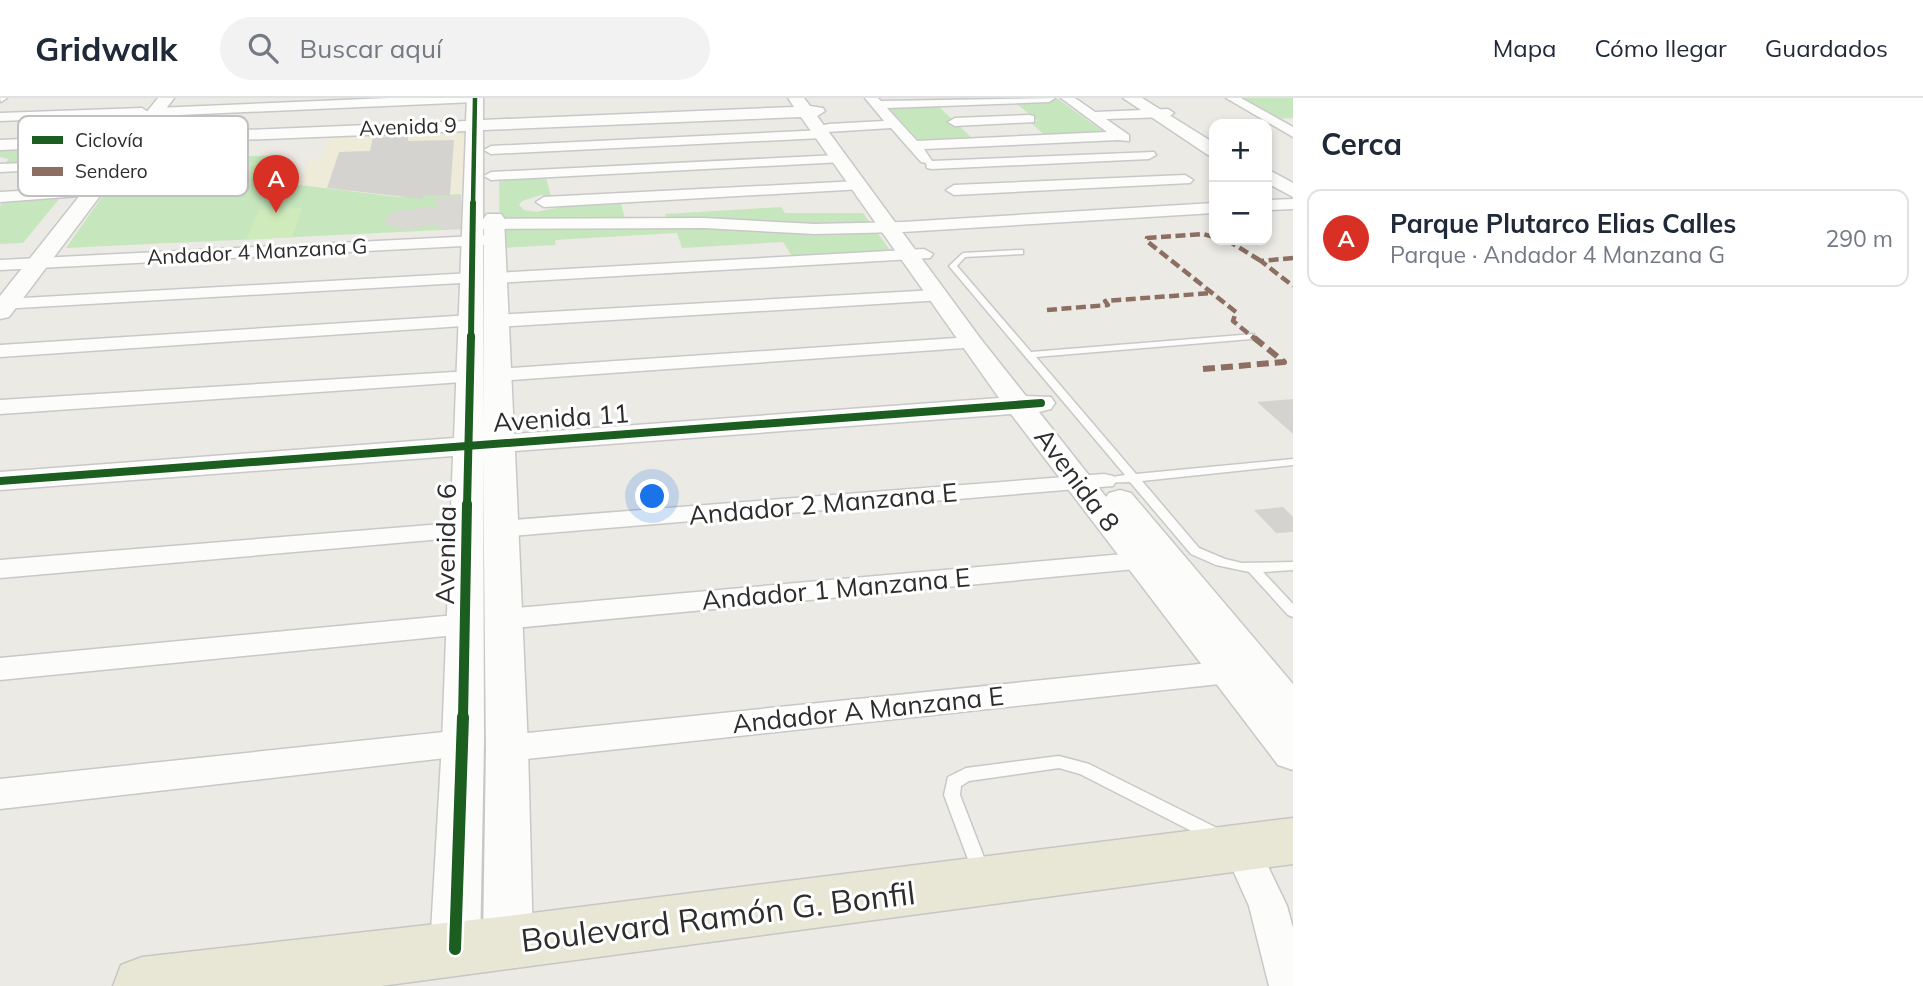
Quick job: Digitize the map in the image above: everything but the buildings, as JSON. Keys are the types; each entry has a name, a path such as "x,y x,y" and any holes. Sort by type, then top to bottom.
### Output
{"main road":[{"name":"Boulevard Ramón G. Bonfil","path":"142,986 455,950 1267,844"}],"street":[{"path":"875,102 1049,98"},
{"path":"1067,98 1199,190"},
{"path":"1131,98 1209,140"},
{"path":"1143,98 1162,114"},
{"path":"1232,98 1293,134"},
{"path":"955,122 1029,118 1007,100"},
{"path":"875,102 982,222"},
{"path":"248,125 483,123 811,112 896,124"},
{"name":"Avenida 9","path":"248,125 483,123 811,112"},
{"name":"Avenida 8","path":"811,112 838,159 905,241 936,296 971,343 1031,404"},
{"name":"Avenida 8","path":"811,112 905,241 1092,482 1168,560 1293,712"},
{"path":"1092,116 1162,114"},
{"path":"0,117 18,118"},
{"path":"483,123 838,159"},
{"name":"Avenida 6","path":"483,123 484,444 500,529 507,748 508,943"},
{"name":"Avenida 6","path":"483,123 484,232"},
{"path":"1272,135 1293,134"},
{"path":"915,145 1121,136"},
{"name":"Avenida 9","path":"0,143 18,141"},
{"path":"932,165 1158,161"},
{"path":"0,168 18,167"},
{"path":"1272,178 1293,191"},
{"path":"544,202 858,186"},
{"path":"1272,188 1293,202"},
{"path":"954,190 1199,190"},
{"path":"0,197 19,196"},
{"path":"22,270 73,196"},
{"path":"22,270 81,196"},
{"path":"1272,204 1293,202"},
{"path":"22,270 484,278 905,241 982,222 1209,208"},
{"name":"Andador 4 Manzana G","path":"22,270 198,251 484,232 704,223 815,229 905,241"},
{"path":"0,351 936,296"},
{"path":"0,407 971,343"},
{"name":"Avenida 11","path":"0,481 1031,404"},
{"name":"Avenida 6","path":"455,950 467,530 484,444"},
{"name":"Avenida 8","path":"1092,482 1140,562 1293,753"},
{"name":"Andador 2 Manzana E","path":"500,529 1092,482"},
{"path":"0,569 467,530"},
{"name":"Andador 1 Manzana E","path":"504,619 1168,560"},
{"path":"0,670 466,624"},
{"name":"Andador A Manzana E","path":"507,748 1229,673"},
{"path":"0,794 463,743"},
{"path":"1267,844 1268,906 1289,986"}],"lane":[{"path":"1020,252 963,256 953,266 1195,551 1236,568 1254,570 1293,566"},
{"path":"1028,355 1251,336"},
{"path":"1092,482 1293,462"},
{"path":"1254,570 1293,612"},
{"path":"984,883 952,795 954,782 966,775 1059,762 1084,769 1267,844"}],"shaded area":[{"path":"466,129 461,194 398,197 299,185 309,161 321,160 329,135"},
{"path":"461,196 462,229 439,230 442,228 434,225 407,230 385,224 387,217 396,211 441,206 434,201 437,197"}],"green space":[{"path":"1238,98 1293,98 1293,118 1273,119"},
{"path":"1058,99 1108,135 1048,138 1030,122 1038,121 1013,101"},
{"path":"937,105 975,141 921,143 887,106"},
{"path":"0,149 18,151 18,165 1,167 9,159 0,157"},
{"path":"282,155 268,186 299,185 398,197 461,194 462,229 66,248 103,196 248,196 248,156"},
{"path":"248,162 261,162 248,185"},
{"path":"546,177 551,197 541,195 522,201 519,205 524,210 536,212 561,207 621,204 625,218 667,219 665,214 781,207 785,213 863,213 890,250 792,256 783,242 682,248 677,233 555,240 556,245 500,248 499,179"},
{"path":"59,199 23,243 0,244 0,206 3,202"},
{"path":"302,208 292,237 246,240 259,210"}],"marked path":[{"path":"1203,369 1284,362 1233,321 1236,312 1148,242 1147,238 1209,236"},
{"path":"1235,245 1261,261"},
{"path":"1293,258 1261,261 1293,286"},
{"path":"1047,310 1108,305 1105,301 1212,293"}],"cycle path":[{"path":"455,949 463,743 475,98"},
{"path":"0,481 1041,403"}],"place":[{"name":"Parque Plutarco Elias Calles","path":"276,213"}]}
